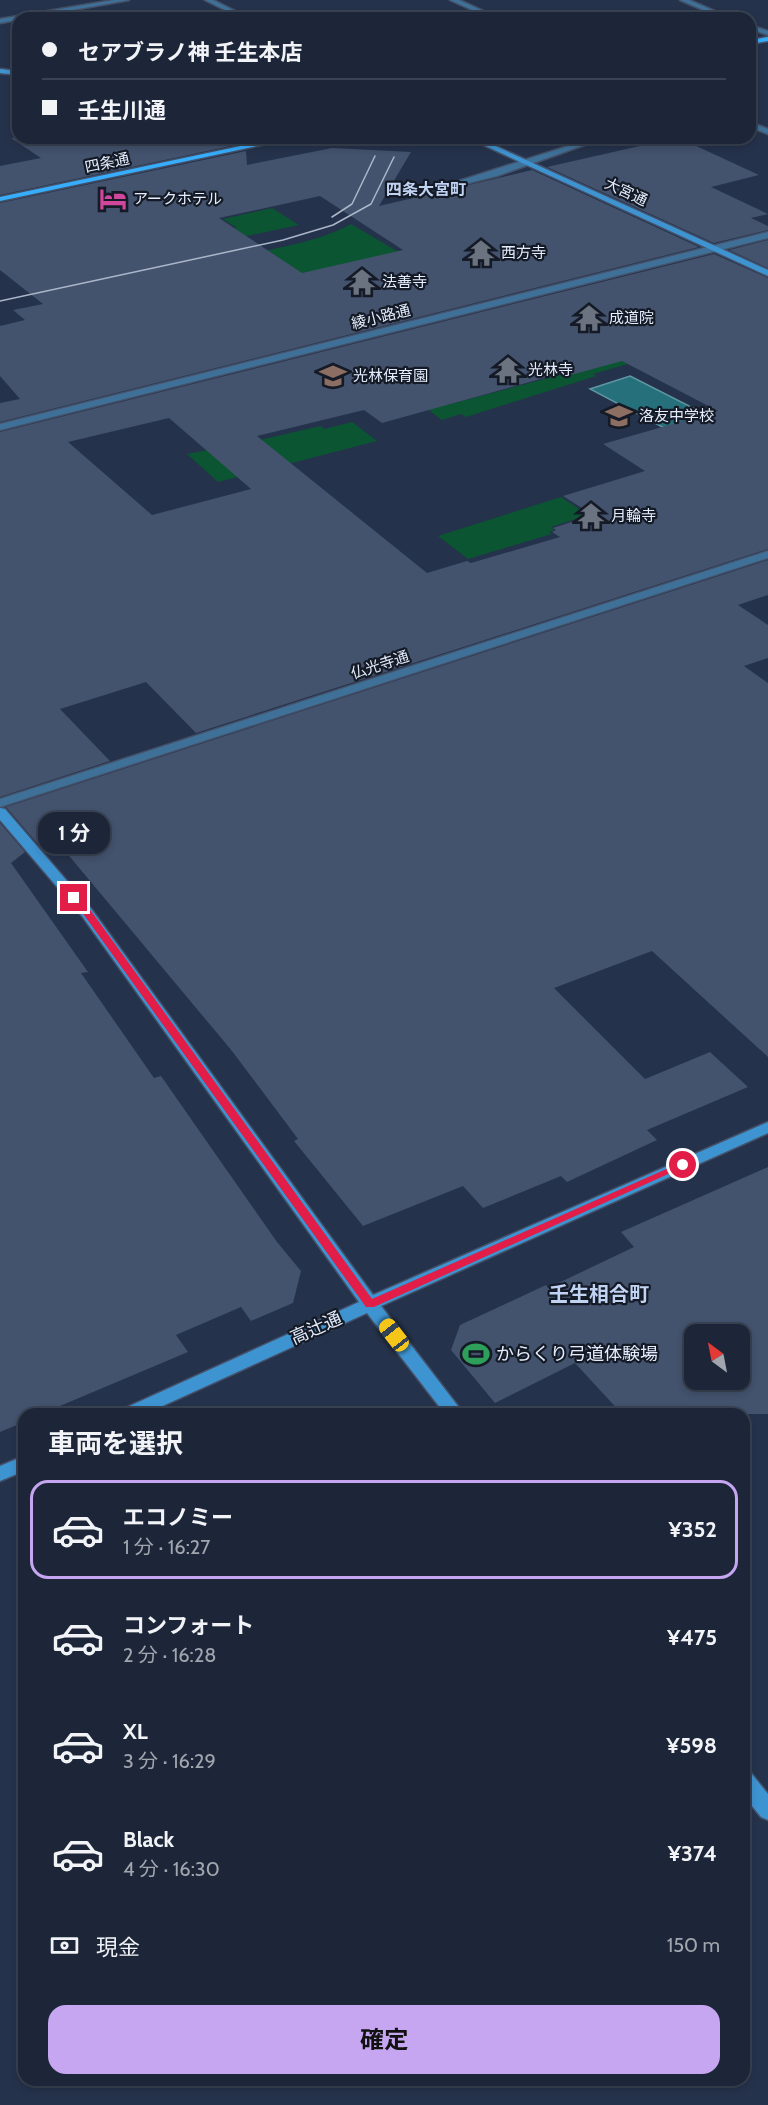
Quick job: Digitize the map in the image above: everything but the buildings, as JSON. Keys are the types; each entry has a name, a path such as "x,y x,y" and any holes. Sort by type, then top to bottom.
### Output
{"main road":[{"name":"四条通","path":"0,199 261,144"}],"street":[{"path":"54,12 126,0"},
{"path":"208,0 233,12"},
{"path":"453,0 481,12"},
{"path":"683,0 713,12"},
{"name":"大宮通","path":"486,144 768,273"},
{"path":"441,188 582,144"},
{"name":"綾小路通","path":"0,427 768,235"},
{"name":"仏光寺通","path":"0,803 768,554"},
{"path":"0,812 87,913 370,1304 450,1408"},
{"name":"高辻通","path":"142,1408 768,1127"},
{"path":"0,1474 18,1466"},
{"path":"750,1788 768,1810"}],"shaded area":[{"path":"272,208 299,225 228,240 217,234 237,228 223,219"},
{"path":"351,224 407,257 286,278 201,263 298,243 335,232"},
{"path":"652,357 593,374 596,376 466,417 461,414 442,420 404,392 447,405 563,374 567,376 584,371 574,364"},
{"path":"630,376 707,415 666,429 590,389"},
{"path":"352,422 377,441 218,482 187,454 220,449 321,426 324,429"},
{"path":"561,497 588,515 551,527 554,530 549,532 552,534 468,559 438,536"}],"tram line":[{"path":"332,217 352,204 375,156"},
{"path":"0,301 283,240 333,225 371,204 394,157"}],"place":[{"name":"アークホテル","path":"113,199"},
{"name":"西方寺","path":"481,253"},
{"name":"法善寺","path":"362,282"},
{"name":"成道院","path":"589,318"},
{"name":"光林寺","path":"508,370"},
{"name":"光林保育園","path":"333,376"},
{"name":"洛友中学校","path":"619,416"},
{"name":"月輪寺","path":"591,516"},
{"name":"からくり弓道体験場","path":"476,1354"}],"district":[{"name":"四条大宮町","path":"426,189"},
{"name":"壬生相合町","path":"599,1294"}],"route":[{"path":"74,898 370,1304 683,1165"}]}
